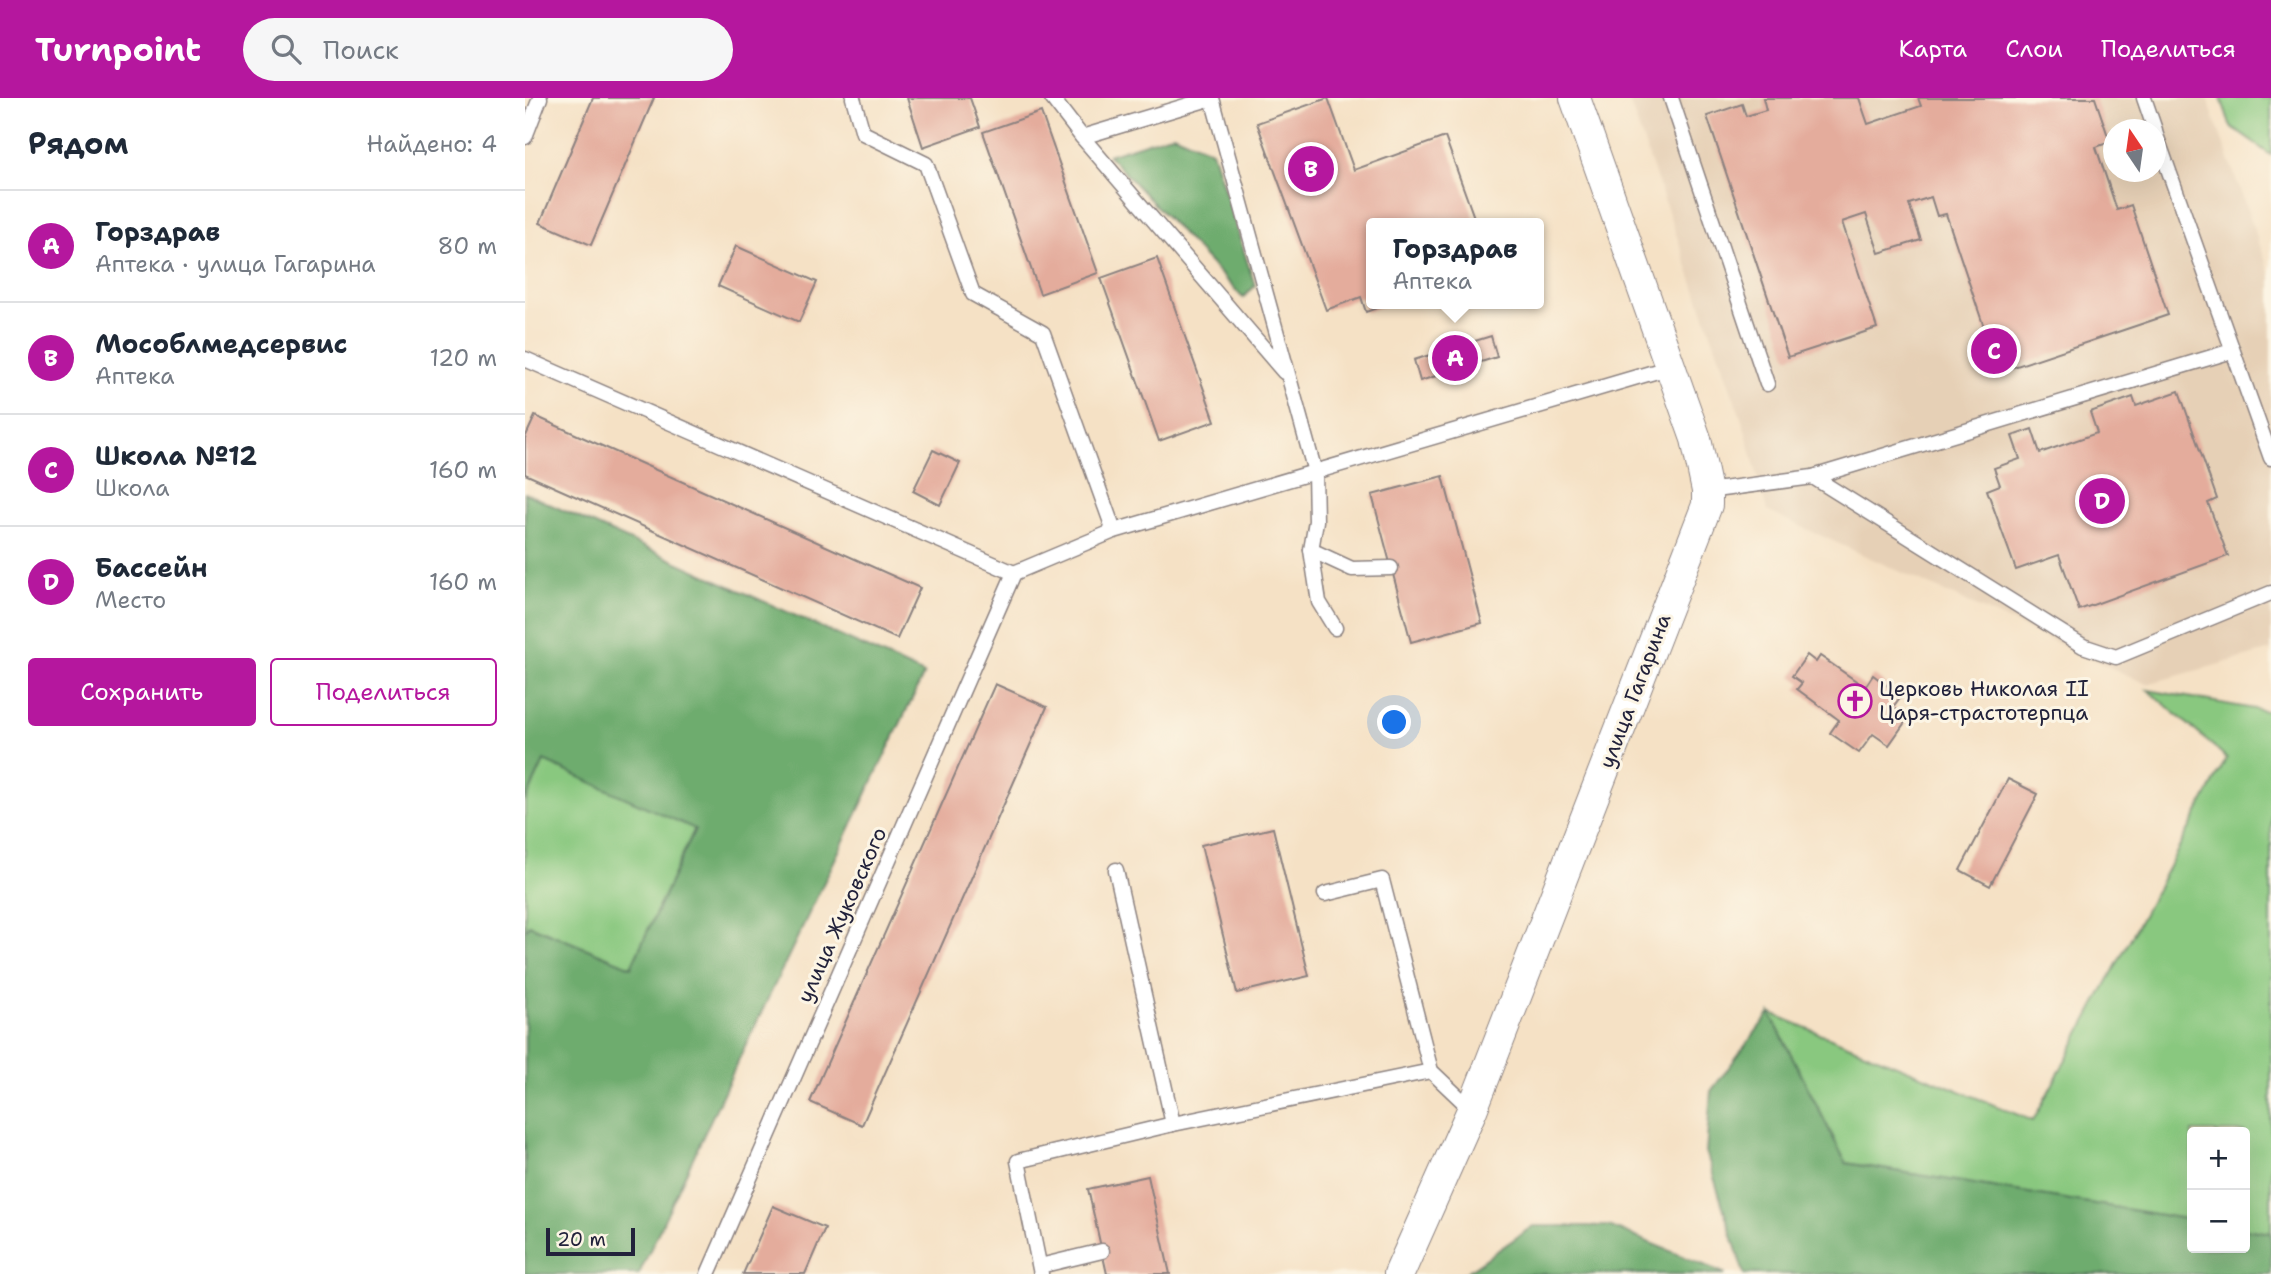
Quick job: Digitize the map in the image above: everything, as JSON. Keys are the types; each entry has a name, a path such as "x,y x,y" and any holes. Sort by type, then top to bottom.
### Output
{"street":[{"name":"улица Гагарина","path":"1399,1274 1472,1110 1707,505 1707,491 1696,439 1575,98"}],"lane":[{"path":"525,136 540,98"},
{"path":"853,98 863,133 926,164 973,294 1043,333 1114,530"},
{"path":"1052,98 1082,137 1289,376"},
{"path":"1082,137 1212,98 1315,472 1316,521 1311,550 1319,603 1335,628"},
{"path":"1671,98 1767,384"},
{"path":"2144,98 2151,119"},
{"path":"2166,162 2271,458"},
{"path":"1707,491 1812,477 2232,351"},
{"path":"525,359 1014,573 1114,530 1671,367"},
{"path":"1812,477 2083,646 2116,657 2271,593"},
{"path":"1311,550 1352,569 1391,568"},
{"name":"улица Жуковского","path":"708,1274 1014,573"},
{"path":"1116,870 1173,1124"},
{"path":"1325,894 1382,880 1431,1071 1472,1110"},
{"path":"1102,1251 1040,1270 1018,1161 1173,1124 1431,1071"}],"shaded area":[{"path":"1628,98 2207,98 2271,276 2271,650 2147,684 1767,511 1744,426"}],"green space":[{"path":"2221,98 2271,98 2271,155 2231,127"},
{"path":"1173,134 1212,151 1255,286 1243,298 1108,155"},
{"path":"525,493 924,674 639,1274 525,1274 525,931 529,925 631,967 695,829 544,761 525,802"},
{"path":"2148,690 2271,712 2271,1233 2250,1230 2250,1127 2187,1127 2187,1219 1846,1163 1770,1013 2033,1121 2227,758"},
{"path":"544,761 695,828 631,967 529,925 525,931 525,802"},
{"path":"1770,1013 1846,1163 2187,1219 2187,1253 2250,1253 2250,1230 2271,1233 2271,1274 1744,1274 1706,1152 1711,1091"},
{"path":"1533,1226 1609,1226 1726,1274 1464,1274"}],"building":[{"path":"593,98 654,98 591,245 540,223"},
{"path":"907,98 970,98 980,127 923,147"},
{"path":"1328,98 1354,170 1445,137 1474,218 1366,218 1366,309 1374,309 1366,312 1361,297 1326,310 1257,123"},
{"path":"1763,98 1859,98 1868,124 1921,106 1918,98 2095,98 2103,121 2103,144 2096,147 2103,168 2103,182 2108,182 2117,210 2131,205 2168,315 1999,372 1946,214 1937,216 1931,197 1909,204 1921,240 1879,253 1866,214 1842,222 1877,328 1788,357 1707,116 1742,104 1746,116 1766,110"},
{"path":"1041,112 1098,273 1040,294 983,132"},
{"path":"736,246 817,282 799,322 718,286"},
{"path":"1157,258 1215,421 1159,441 1101,278"},
{"path":"1491,336 1497,357 1420,381 1414,360"},
{"path":"2179,391 2217,499 2208,503 2228,556 2079,610 2059,555 2016,570 1987,490 2000,485 1994,468 2020,459 2012,436 2032,429 2040,453 2097,433 2090,412 2133,397 2136,406"},
{"path":"535,416 920,588 897,639 525,474 525,438"},
{"path":"933,450 960,463 940,505 913,491"},
{"path":"1443,476 1482,623 1411,642 1372,495"},
{"name":"Церковь Николая II Царя-страстотерпца","path":"1807,655 1816,662 1820,656 1865,687 1873,675 1901,696 1893,707 1908,718 1889,745 1873,734 1859,753 1830,733 1839,720 1797,689 1802,683 1792,676"},
{"path":"995,684 1047,707 862,1125 810,1102"},
{"path":"2008,779 2038,794 1990,886 1960,870"},
{"path":"1273,828 1309,976 1237,993 1201,845"},
{"path":"1148,1176 1170,1274 1107,1274 1088,1189"},
{"path":"773,1206 825,1228 805,1274 743,1274"}],"place":[{"name":"Мособлмедсервис","path":"1311,169"},
{"name":"Школа №12","path":"1994,351"},
{"name":"Горздрав","path":"1455,358"},
{"name":"Бассейн","path":"2102,501"},
{"name":"Церковь Николая II Царя-страстотерпца","path":"1855,701"}]}
